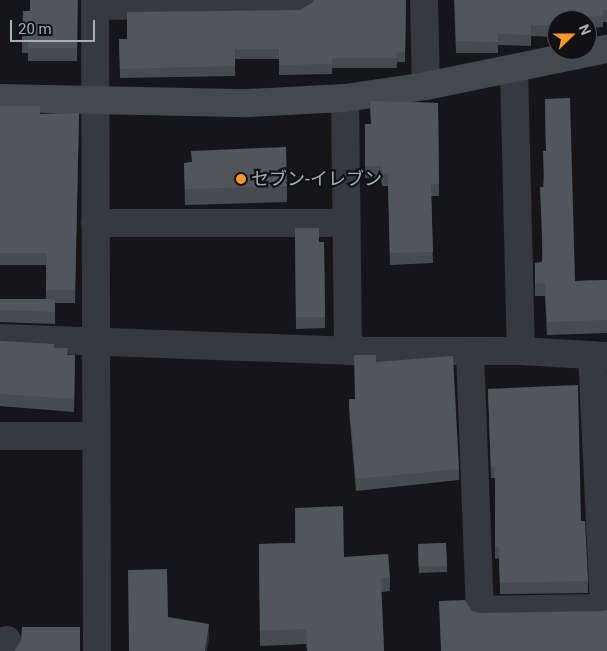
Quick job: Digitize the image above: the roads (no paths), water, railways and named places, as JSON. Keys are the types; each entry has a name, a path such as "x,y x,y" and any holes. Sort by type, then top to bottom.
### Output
{"street":[{"path":"97,651 94,436 97,102 95,3 299,4 299,0"},
{"path":"424,0 426,86"},
{"path":"0,98 97,102 247,103 345,98 426,86 607,49"},
{"path":"514,69 521,352"},
{"path":"345,98 348,351"},
{"path":"95,223 346,223"},
{"path":"0,338 348,351 521,352 599,356 604,608 480,610 470,352"},
{"path":"0,436 94,436"}],"place":[{"name":"セブン-イレブン","path":"241,179"}]}
